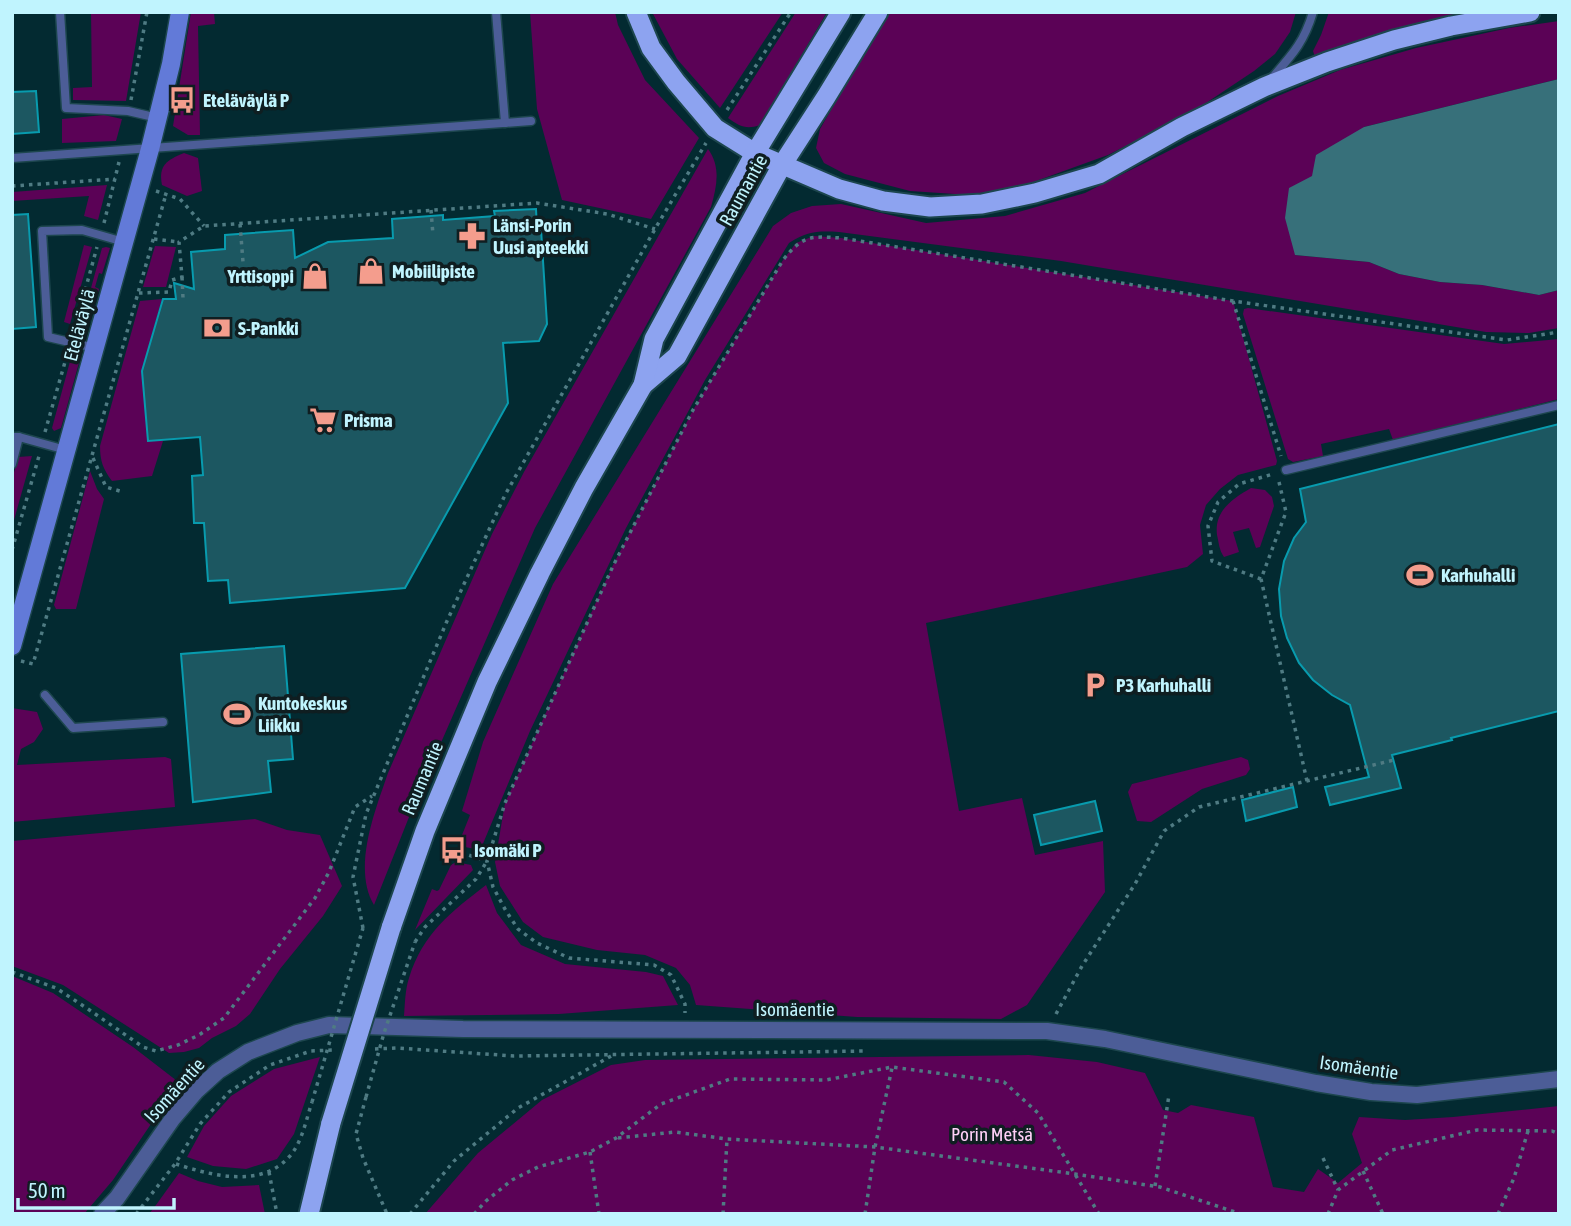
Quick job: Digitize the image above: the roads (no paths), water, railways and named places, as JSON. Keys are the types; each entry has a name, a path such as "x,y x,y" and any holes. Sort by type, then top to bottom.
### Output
{"highway":[{"path":"636,12 651,48 715,128 755,153 839,188 883,201 930,207 982,204 1035,193 1099,174 1182,127 1264,87 1327,62 1394,40 1451,26 1530,12"},
{"name":"Raumantie","path":"309,1214 331,1123 391,928 425,831 487,682 584,488 643,386 654,339 755,153 841,12"},
{"name":"Raumantie","path":"643,386 677,356 782,165 878,12"}],"main road":[{"name":"Eteläväylä","path":"12,646 150,149 171,64 180,12"}],"street":[{"name":"Isomäentie","path":"102,1214 117,1198 173,1118 218,1071 248,1052 297,1033 329,1025 463,1029 1047,1031 1105,1039 1371,1093 1417,1095 1559,1079"}],"lane":[{"path":"60,12 66,108 128,111 158,118"},
{"path":"496,12 505,122"},
{"path":"1264,87 1298,48 1313,12"},
{"path":"12,158 531,121"},
{"path":"95,348 48,337 42,231 82,230 124,242"},
{"path":"1286,470 1559,405"},
{"path":"12,464 16,437 66,450"},
{"path":"45,695 73,728 163,722"}],"water":[{"path":"1559,79 1559,290 1539,295 1482,285 1440,282 1399,274 1369,262 1295,255 1285,218 1289,188 1312,176 1316,155 1364,127"}],"place":[{"name":"Eteläväylä P","path":"182,100"},
{"name":"Länsi-Porin Uusi apteekki","path":"472,236"},
{"name":"Mobiilipiste","path":"371,271"},
{"name":"Yrttisoppi","path":"315,276"},
{"name":"S-Pankki","path":"217,328"},
{"name":"Prisma","path":"323,420"},
{"name":"Karhuhalli","path":"1420,575"},
{"name":"P3 Karhuhalli","path":"1095,685"},
{"name":"Kuntokeskus Liikku","path":"237,714"},
{"name":"Isomäki P","path":"453,850"}],"park label":[{"name":"Porin Metsä","path":"992,1134"}]}
